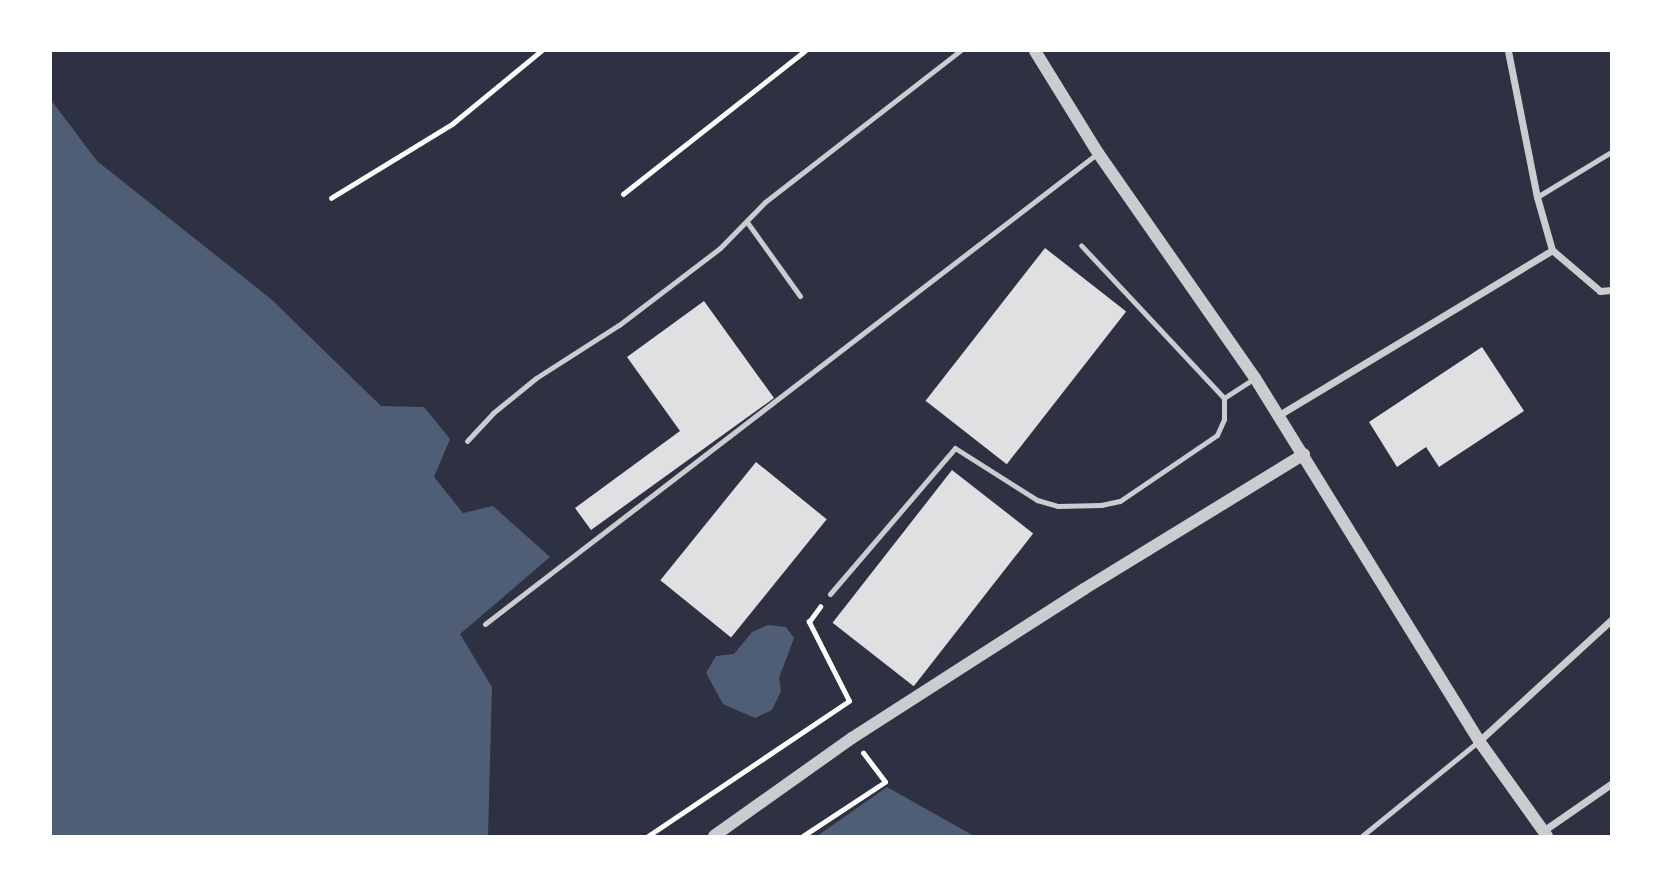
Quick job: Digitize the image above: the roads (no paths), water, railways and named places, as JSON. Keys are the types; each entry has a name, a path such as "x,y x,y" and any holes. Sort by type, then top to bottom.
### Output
{"street":[{"path":"1035,51 1098,153 1255,378 1479,741 1545,834 1611,785"},
{"path":"1508,51 1537,197 1552,250 1600,291 1611,290"},
{"path":"1279,415 1552,250"},
{"path":"715,836 852,738 1084,589 1304,454"},
{"path":"1479,741 1611,620"}],"lane":[{"path":"467,441 493,413 536,378 619,325 727,243 765,202 960,51"},
{"path":"1537,197 1611,152"},
{"path":"485,624 1098,153"},
{"path":"747,222 800,296"},
{"path":"830,594 955,449 1037,500 1058,506 1101,505 1120,501 1217,435 1224,419 1224,398 1081,245"},
{"path":"1224,398 1255,378"},
{"path":"1362,836 1479,741"}],"water":[{"path":"51,100 97,161 271,299 381,406 424,407 450,439 434,477 463,513 493,506 550,557 460,634 492,687 488,836 51,836"},
{"path":"768,625 786,627 794,638 779,678 781,691 772,710 755,718 723,704 706,673 716,656 734,654 752,632"},
{"path":"887,787 974,836 817,836"}]}
